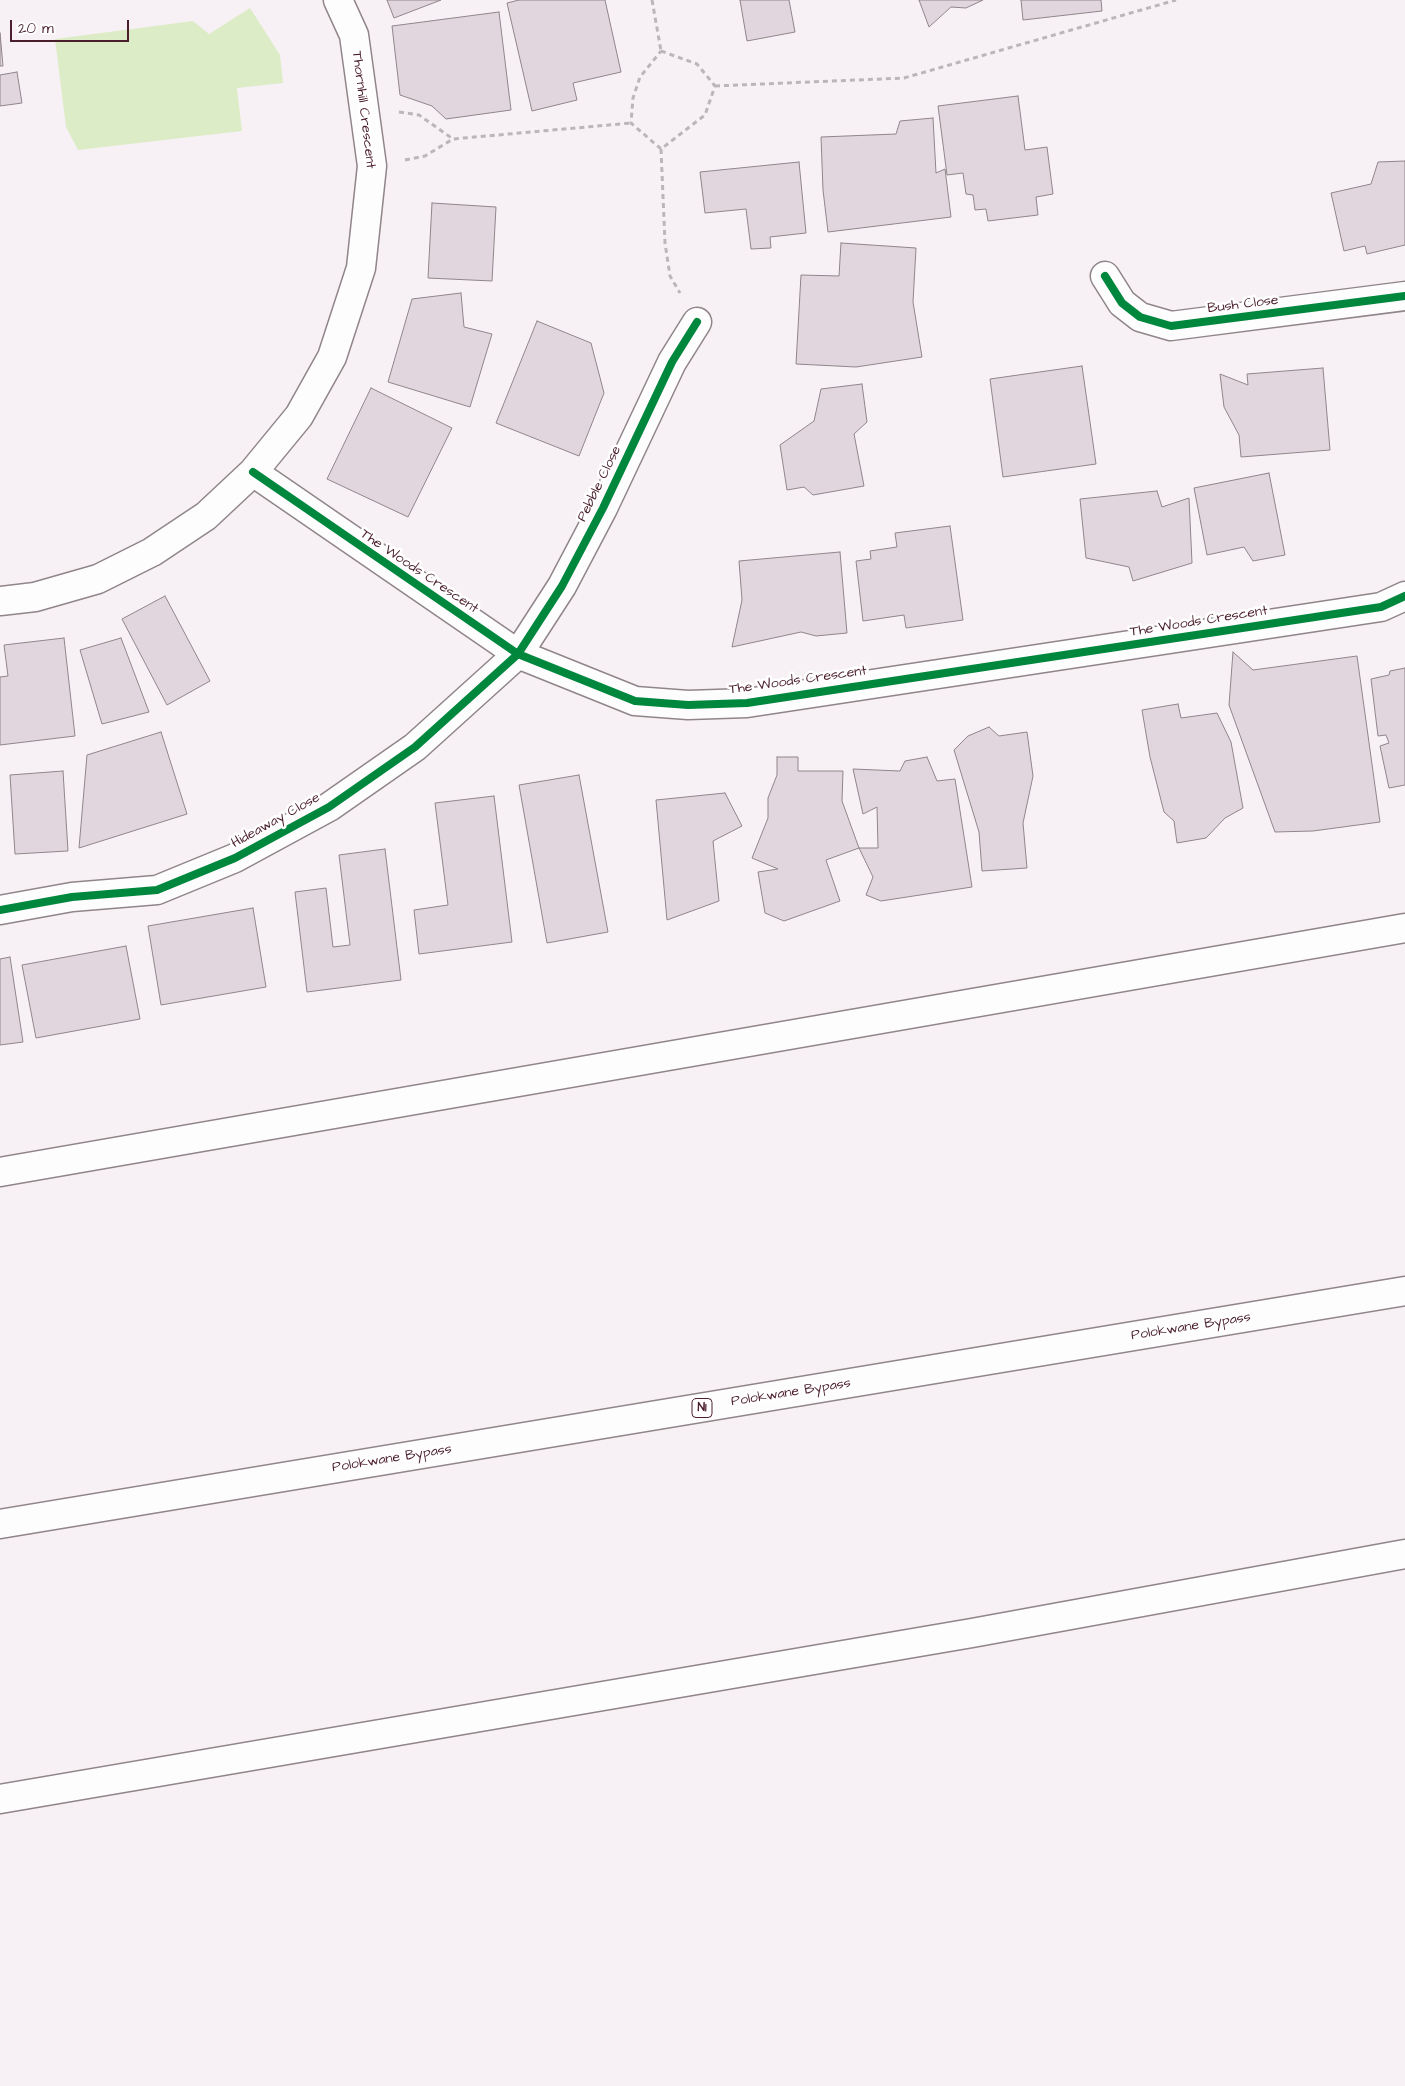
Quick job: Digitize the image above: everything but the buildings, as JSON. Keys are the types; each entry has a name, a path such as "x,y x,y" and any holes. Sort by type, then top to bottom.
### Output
{"main road":[{"name":"Thornhill Crescent","path":"0,601 35,597 98,578 152,552 206,516 253,472 299,416 332,357 361,268 372,166 354,34 338,0"},
{"name":"Bush Close","path":"1105,276 1122,303 1140,316 1171,326 1405,296"},
{"name":"Pebble Close","path":"518,654 562,586 602,508 672,362 697,322"},
{"name":"The Woods Crescent","path":"253,472 518,654 635,701 688,705 747,703 1381,607 1405,596"},
{"name":"Hideaway Close","path":"0,910 72,897 157,890 235,858 329,807 415,747 518,654"},
{"path":"0,1172 1405,928"},
{"name":"Polokwane Bypass","path":"0,1524 1405,1291"},
{"path":"0,1799 972,1633 1405,1554"}],"path":[{"path":"632,123 633,98 640,77 661,51 652,0"},
{"path":"715,86 904,78 1176,0"},
{"path":"661,51 698,64 715,86"},
{"path":"661,149 705,115 715,86"},
{"path":"366,113 395,112 419,115 453,139"},
{"path":"372,166 425,156 453,139 632,123 661,149 665,243 670,276 697,322"}],"green space":[{"path":"250,8 280,55 283,83 237,88 242,131 78,150 66,127 55,39 193,21 209,34"}],"cycle path":[{"path":"1105,276 1122,303 1140,317 1171,326 1405,296"},
{"path":"0,910 72,897 157,890 235,858 329,807 415,747 518,654 562,586 603,508 672,362 697,322"},
{"path":"253,472 518,654 635,701 688,705 747,703 1381,607 1405,596"}]}
